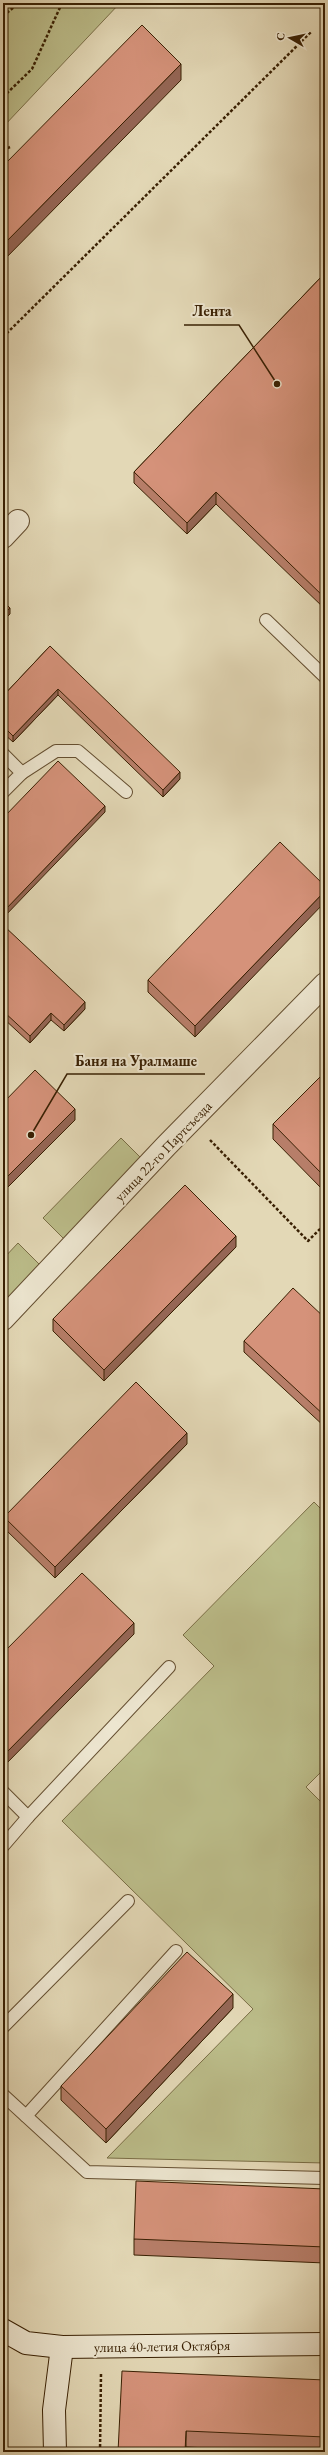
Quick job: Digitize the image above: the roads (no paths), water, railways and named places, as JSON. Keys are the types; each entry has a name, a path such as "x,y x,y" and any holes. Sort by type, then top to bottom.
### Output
{"street":[{"path":"3,537 18,521"},
{"name":"улица 22-го Партсъезда","path":"3,1319 325,984"},
{"name":"улица 40-летия Октября","path":"3,2330 26,2342 62,2347 325,2344"},
{"path":"55,2452 54,2410 62,2347"}],"lane":[{"path":"266,620 325,677"},
{"path":"3,792 22,773 56,752 78,751 126,792"},
{"path":"3,754 22,773"},
{"path":"3,1846 28,1817 169,1667"},
{"path":"3,1792 28,1817"},
{"path":"3,2027 128,1901"},
{"path":"26,2116 176,1950"},
{"path":"3,2095 87,2172 325,2178"}],"place":[{"name":"Лента","path":"277,384"},
{"name":"Баня на Уралмаше","path":"31,1135"}]}
